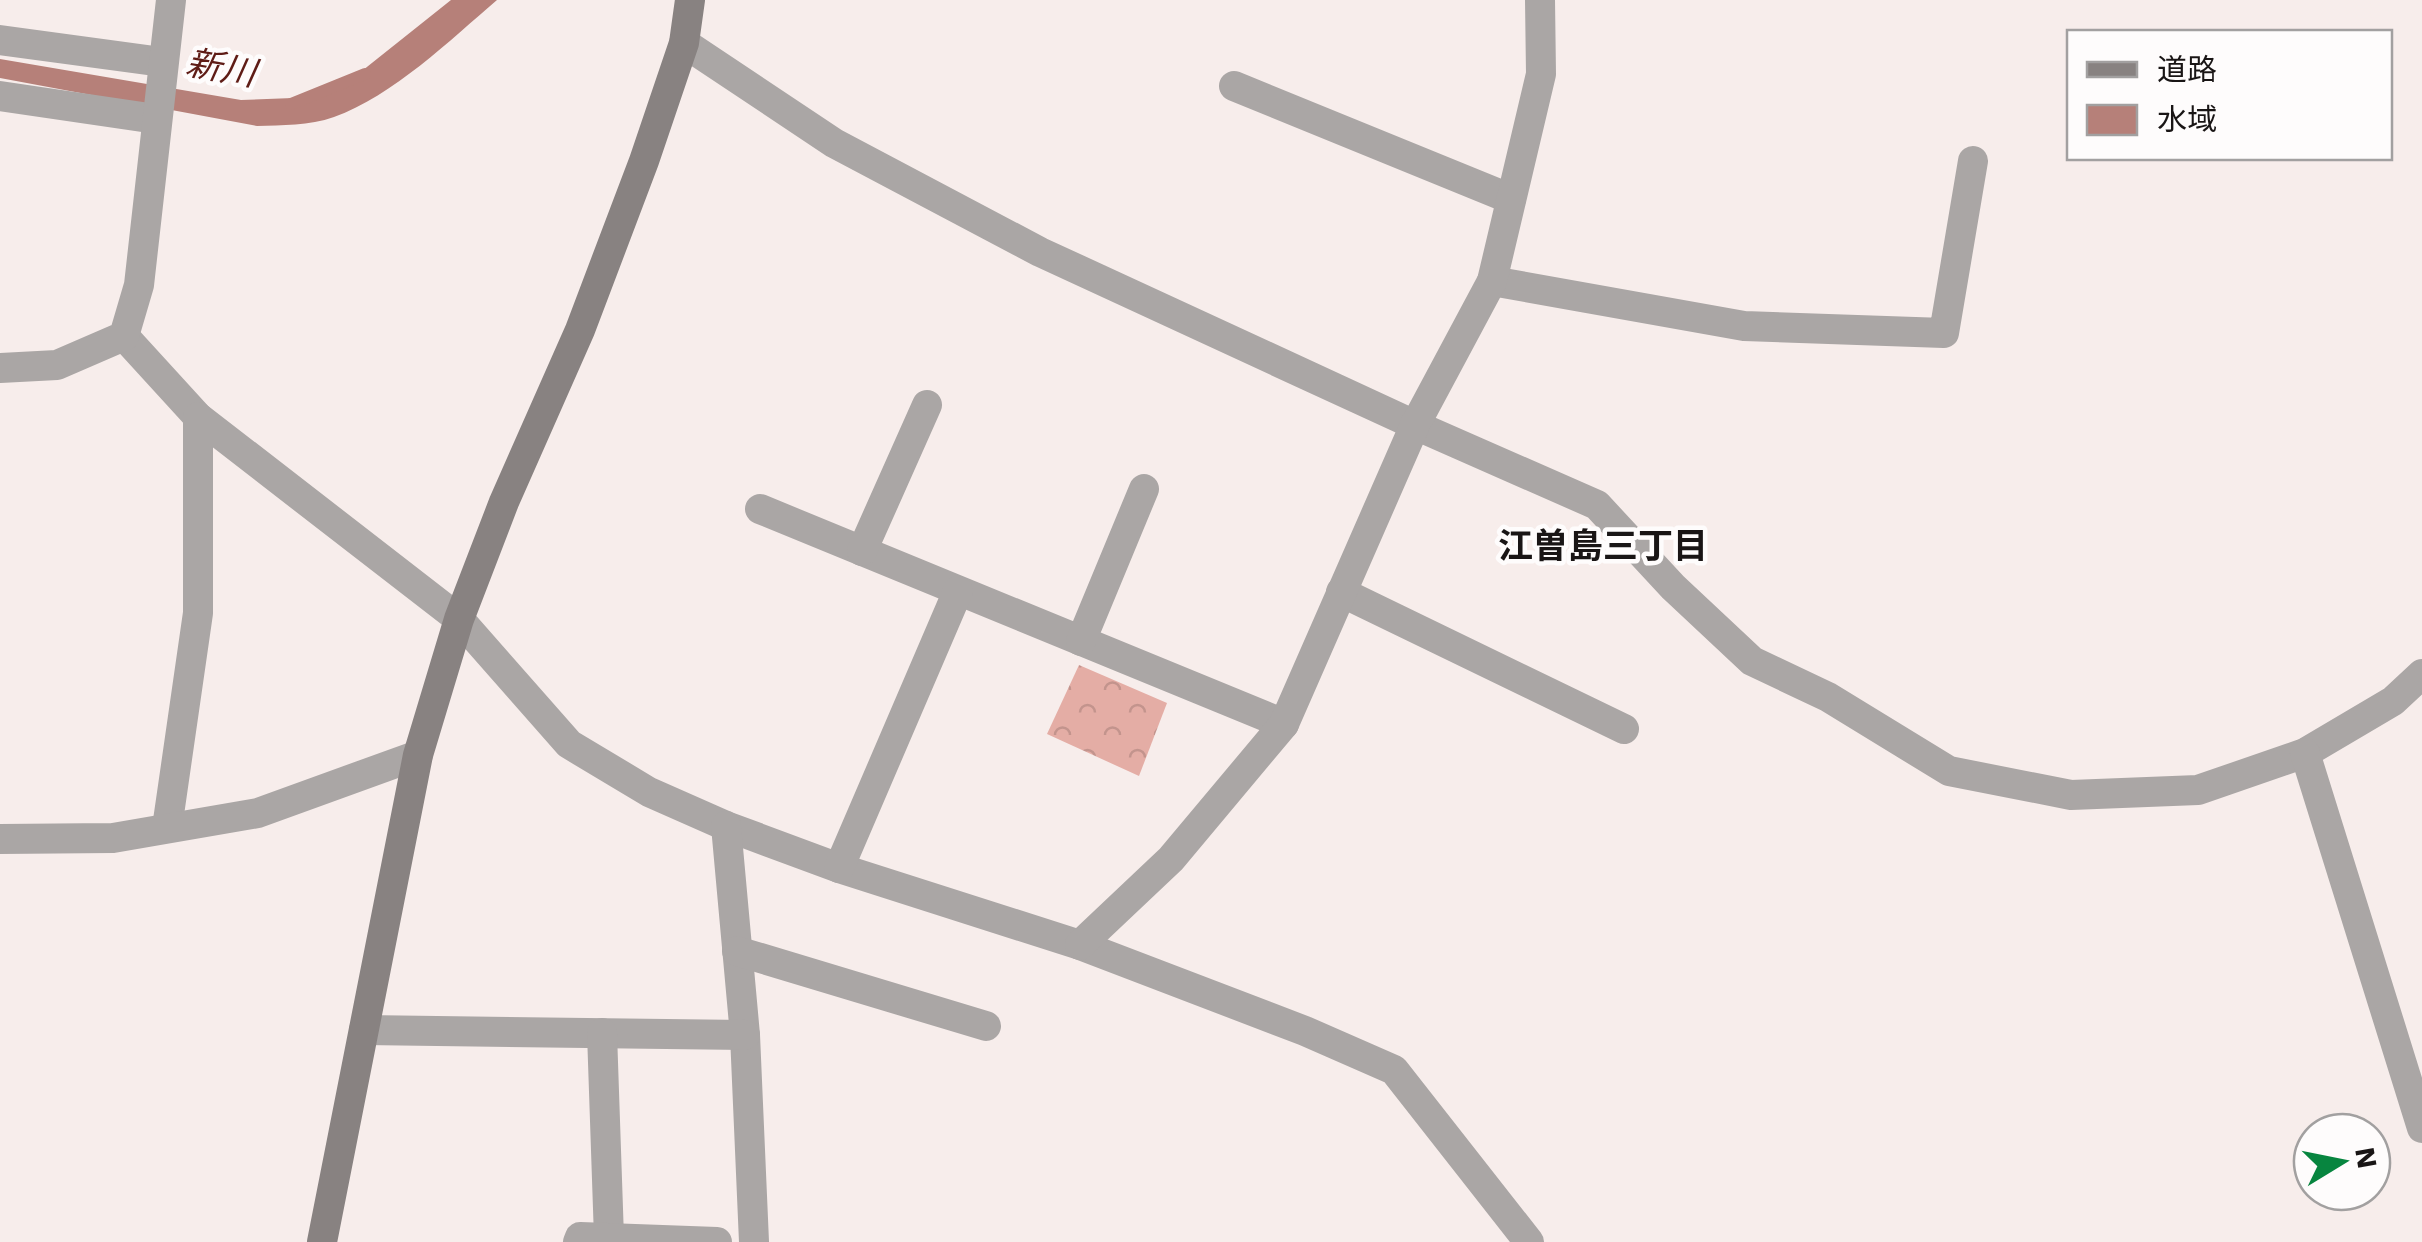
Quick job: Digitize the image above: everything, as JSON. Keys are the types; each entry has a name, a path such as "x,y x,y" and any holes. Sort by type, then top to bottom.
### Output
{"street":[{"path":"124,336 138,285 171,0"},
{"path":"322,1242 418,755 459,619 504,502 580,330 684,42 690,0"},
{"path":"1080,945 1171,859 1284,724 1415,424 1492,281 1541,74 1540,0"},
{"path":"0,40 162,62"},
{"path":"684,42 834,144 1040,252 1598,504 1673,587 1752,661 1828,697 1949,772 2071,794 2198,790 2305,753 2392,701 2422,674"},
{"path":"1234,86 1511,199"},
{"path":"0,96 156,119"},
{"path":"1492,281 1744,326 1944,334 1973,162"},
{"path":"0,368 57,365 124,336"},
{"path":"124,336 198,417 459,619 569,744 649,792 726,826 839,868 1080,945 1394,1070 1529,1242"},
{"path":"862,551 928,405"},
{"path":"167,828 198,613 198,417"},
{"path":"1081,641 1144,488"},
{"path":"760,509 1284,724"},
{"path":"839,868 958,590"},
{"path":"1341,592 1624,728"},
{"path":"2305,753 2422,1128"},
{"path":"0,839 113,838 258,814 418,755"},
{"path":"726,826 745,1035 754,1242"},
{"path":"738,951 986,1026"},
{"path":"364,1030 745,1035"},
{"path":"602,1033 609,1238"},
{"path":"578,1242 580,1237 718,1242"}],"green space":[{"path":"1079,665 1167,703 1139,776 1047,734"}],"water":[{"path":"451,0 497,0 399,81 356,108 315,122 257,126 0,78 0,59 241,100 319,97 338,90"}],"waterway":[{"name":"新川","path":"291,104 365,74"}],"district":[{"name":"江曽島三丁目","path":"1603,546"}]}
